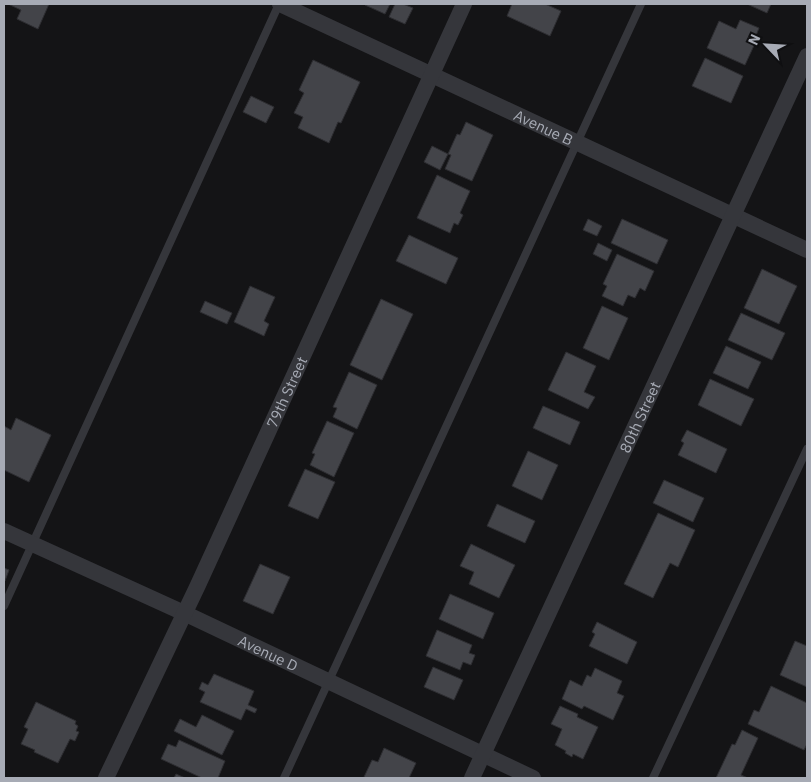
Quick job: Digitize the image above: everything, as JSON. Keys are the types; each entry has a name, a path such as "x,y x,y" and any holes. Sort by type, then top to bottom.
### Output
{"street":[{"name":"Avenue B","path":"280,4 807,250"},
{"name":"79th Street","path":"106,778 198,585 464,4"},
{"name":"80th Street","path":"472,778 807,56"},
{"name":"Avenue D","path":"4,531 184,613 533,778"}],"lane":[{"path":"4,606 280,4"},
{"path":"284,778 641,4"},
{"path":"653,778 807,449"}],"building":[{"path":"8,4 49,4 38,29 17,19 21,10"},
{"path":"366,4 390,4 385,14"},
{"path":"395,4 403,4 413,8 405,24 389,17"},
{"path":"512,4 545,4 561,11 550,36 507,16"},
{"path":"747,4 771,4 767,13"},
{"path":"740,20 759,28 755,38 757,39 745,65 707,48 719,21 736,29"},
{"path":"705,58 743,76 731,103 692,86"},
{"path":"313,60 360,82 341,123 338,122 329,143 298,128 303,117 294,113 304,93 299,90"},
{"path":"251,96 274,107 266,123 243,112"},
{"path":"466,122 493,135 472,181 445,169 451,155 448,154 457,134 460,135"},
{"path":"432,146 448,154 440,170 424,162"},
{"path":"437,175 470,191 460,213 463,215 458,225 454,223 450,233 417,218"},
{"path":"588,219 602,226 597,236 583,230"},
{"path":"622,219 668,240 657,264 611,243"},
{"path":"409,235 458,258 446,284 396,261"},
{"path":"598,243 612,250 607,261 593,254"},
{"path":"617,254 654,271 645,291 640,288 635,298 628,295 623,306 602,296 607,286 603,284"},
{"path":"762,269 797,286 779,324 744,308"},
{"path":"250,286 275,297 264,321 269,324 264,336 234,322"},
{"path":"381,299 413,314 382,380 350,365"},
{"path":"205,301 232,313 227,324 200,312"},
{"path":"602,306 628,318 609,360 583,348"},
{"path":"741,313 785,333 772,360 728,340"},
{"path":"726,346 761,362 748,389 713,373"},
{"path":"566,352 596,366 584,392 595,397 588,409 548,390"},
{"path":"349,372 377,385 357,429 333,417 337,408 333,407"},
{"path":"710,379 754,399 741,426 698,405"},
{"path":"543,406 580,422 570,445 533,428"},
{"path":"16,418 51,435 29,482 4,470 4,426 11,430"},
{"path":"327,421 354,433 334,477 310,465 315,454 312,453"},
{"path":"687,430 727,449 716,473 678,455 684,443 681,441"},
{"path":"528,451 558,465 542,500 512,486"},
{"path":"305,469 335,482 318,519 288,506"},
{"path":"664,480 704,498 693,522 653,503"},
{"path":"497,504 535,521 525,543 487,526"},
{"path":"658,513 695,530 678,567 670,563 653,598 624,584"},
{"path":"471,544 515,565 499,598 469,584 474,572 460,566"},
{"path":"260,564 290,577 273,614 243,601"},
{"path":"4,568 9,570 5,581 4,580"},
{"path":"450,594 494,613 483,639 439,619"},
{"path":"597,622 637,642 627,664 589,646 595,634 592,632"},
{"path":"437,630 472,645 469,653 475,655 471,665 463,662 460,670 426,656"},
{"path":"795,641 807,646 807,687 780,675"},
{"path":"433,667 463,680 454,700 424,687"},
{"path":"595,668 622,681 617,693 624,696 613,720 584,706 582,709 562,699 570,680 582,686 587,675 591,677"},
{"path":"214,674 254,691 248,705 257,709 255,713 246,709 241,720 200,702 205,692 199,689 202,682 208,685"},
{"path":"771,686 807,703 807,744 804,750 748,724 754,710 759,712"},
{"path":"36,702 76,721 75,724 78,726 76,731 79,732 75,741 70,739 58,763 21,744 28,729 24,727"},
{"path":"560,706 578,714 577,717 598,727 583,759 573,754 572,757 555,745 562,729 551,724"},
{"path":"202,715 234,731 222,755 174,731 180,719 196,727"},
{"path":"742,730 758,738 741,775 748,778 716,778 732,744 735,745"},
{"path":"179,740 225,761 218,778 202,778 161,759 168,744 176,747"},
{"path":"384,748 416,763 409,778 364,777 372,760 378,762"},
{"path":"176,774 185,778 174,778"}]}
